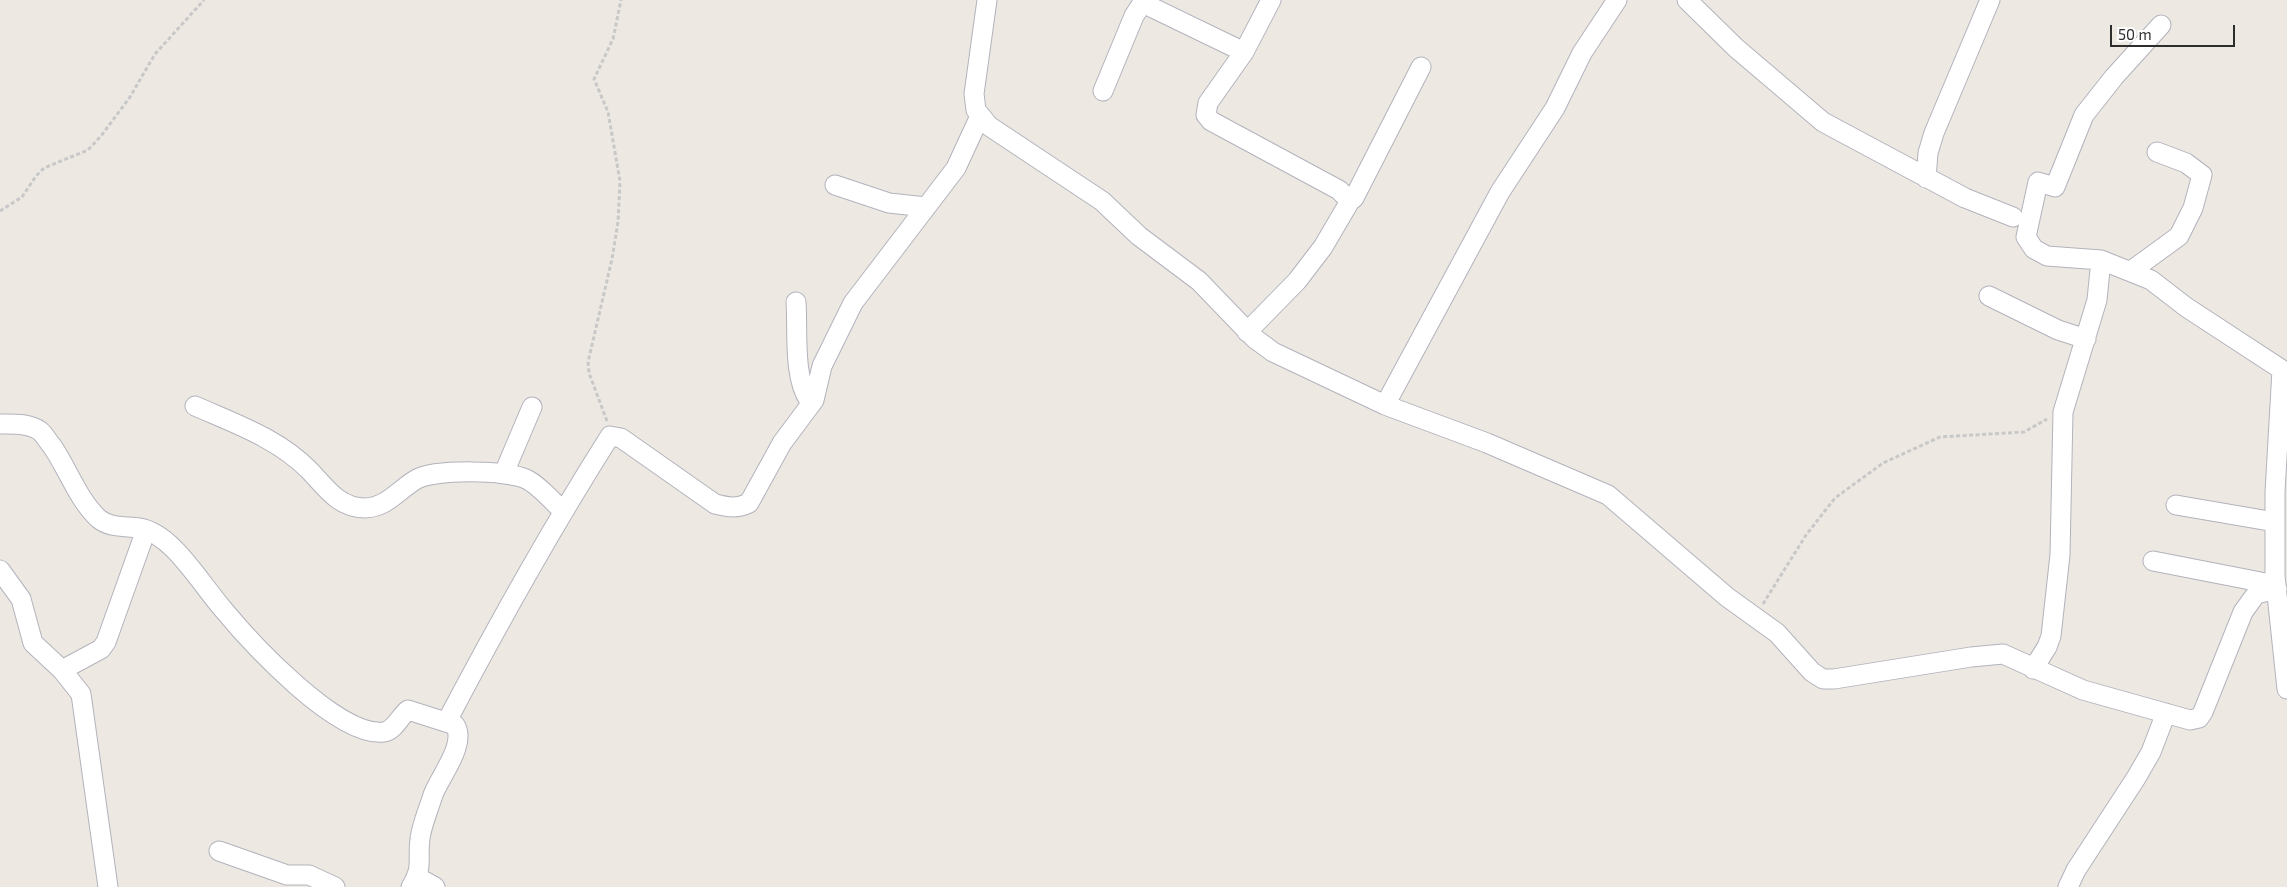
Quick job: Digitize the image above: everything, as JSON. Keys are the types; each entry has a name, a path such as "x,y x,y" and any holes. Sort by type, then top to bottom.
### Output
{"street":[{"path":"988,0 974,94 976,110 989,126 1102,201 1138,236 1199,281 1247,332 1273,352 1385,405 1487,443 1608,495 1720,591 1777,633 1812,672 1824,679 2003,654 2083,690 2190,720 2199,718 2243,612 2256,594 2276,587"},
{"path":"1271,0 1244,52 1208,103 1206,115 1211,121 1339,190 1350,201"},
{"path":"1385,405 1500,192 1556,108 1582,53 1617,0"},
{"path":"1687,0 1736,48 1823,122 1965,198 2013,216"},
{"path":"1926,178 1928,153 1934,133 1990,0"},
{"path":"1103,91 1134,16 1144,1 1244,52"},
{"path":"2162,25 2114,77 2084,115 2055,188 2038,182 2026,237 2034,249 2047,256 2101,260 2132,270 2152,280 2186,306 2284,372 2275,522 2276,587 2284,628 2287,689"},
{"path":"1247,332 1298,281 1323,247 1350,201 1354,198 1421,67"},
{"path":"447,722 508,606 563,511 612,436 621,438 715,504 742,507 754,497 782,443 814,400 822,366 853,303 956,168 980,116"},
{"path":"2132,270 2179,236 2193,208 2202,175 2186,163 2157,152"},
{"path":"835,186 889,203 926,207"},
{"path":"2034,669 2051,636 2060,555 2063,412 2097,300 2101,260"},
{"path":"1989,296 2058,330 2086,339"},
{"path":"796,302 799,373 805,394 809,400 814,400"},
{"path":"195,406 283,448 310,471 332,496 347,504 364,508 375,507 392,499 418,479 432,474 504,472 528,480 563,511"},
{"path":"504,472 532,407"},
{"path":"0,424 25,424 41,432 58,455 88,508 101,521 116,526 146,530 174,549 223,609 286,676 346,722 371,732 385,732 394,727 408,710 454,725 459,738 433,794 421,830 421,864 414,882 435,887"},
{"path":"2176,505 2275,522"},
{"path":"62,670 101,650 106,642 146,530"},
{"path":"2153,561 2276,587"},
{"path":"0,570 21,600 33,643 62,670 82,694 108,887"},
{"path":"2068,887 2076,870 2151,752 2166,713"},
{"path":"219,851 297,880 310,875 335,887"}],"path":[{"path":"0,211 22,197 36,176 44,168 88,150 95,143 130,97 155,54 204,0"},
{"path":"612,436 589,373 588,362 612,259 618,222 620,181 608,112 594,79 613,39 621,0"},
{"path":"1755,618 1806,535 1835,498 1875,468 1896,456 1940,437 2024,432 2036,423 2063,412"}]}
